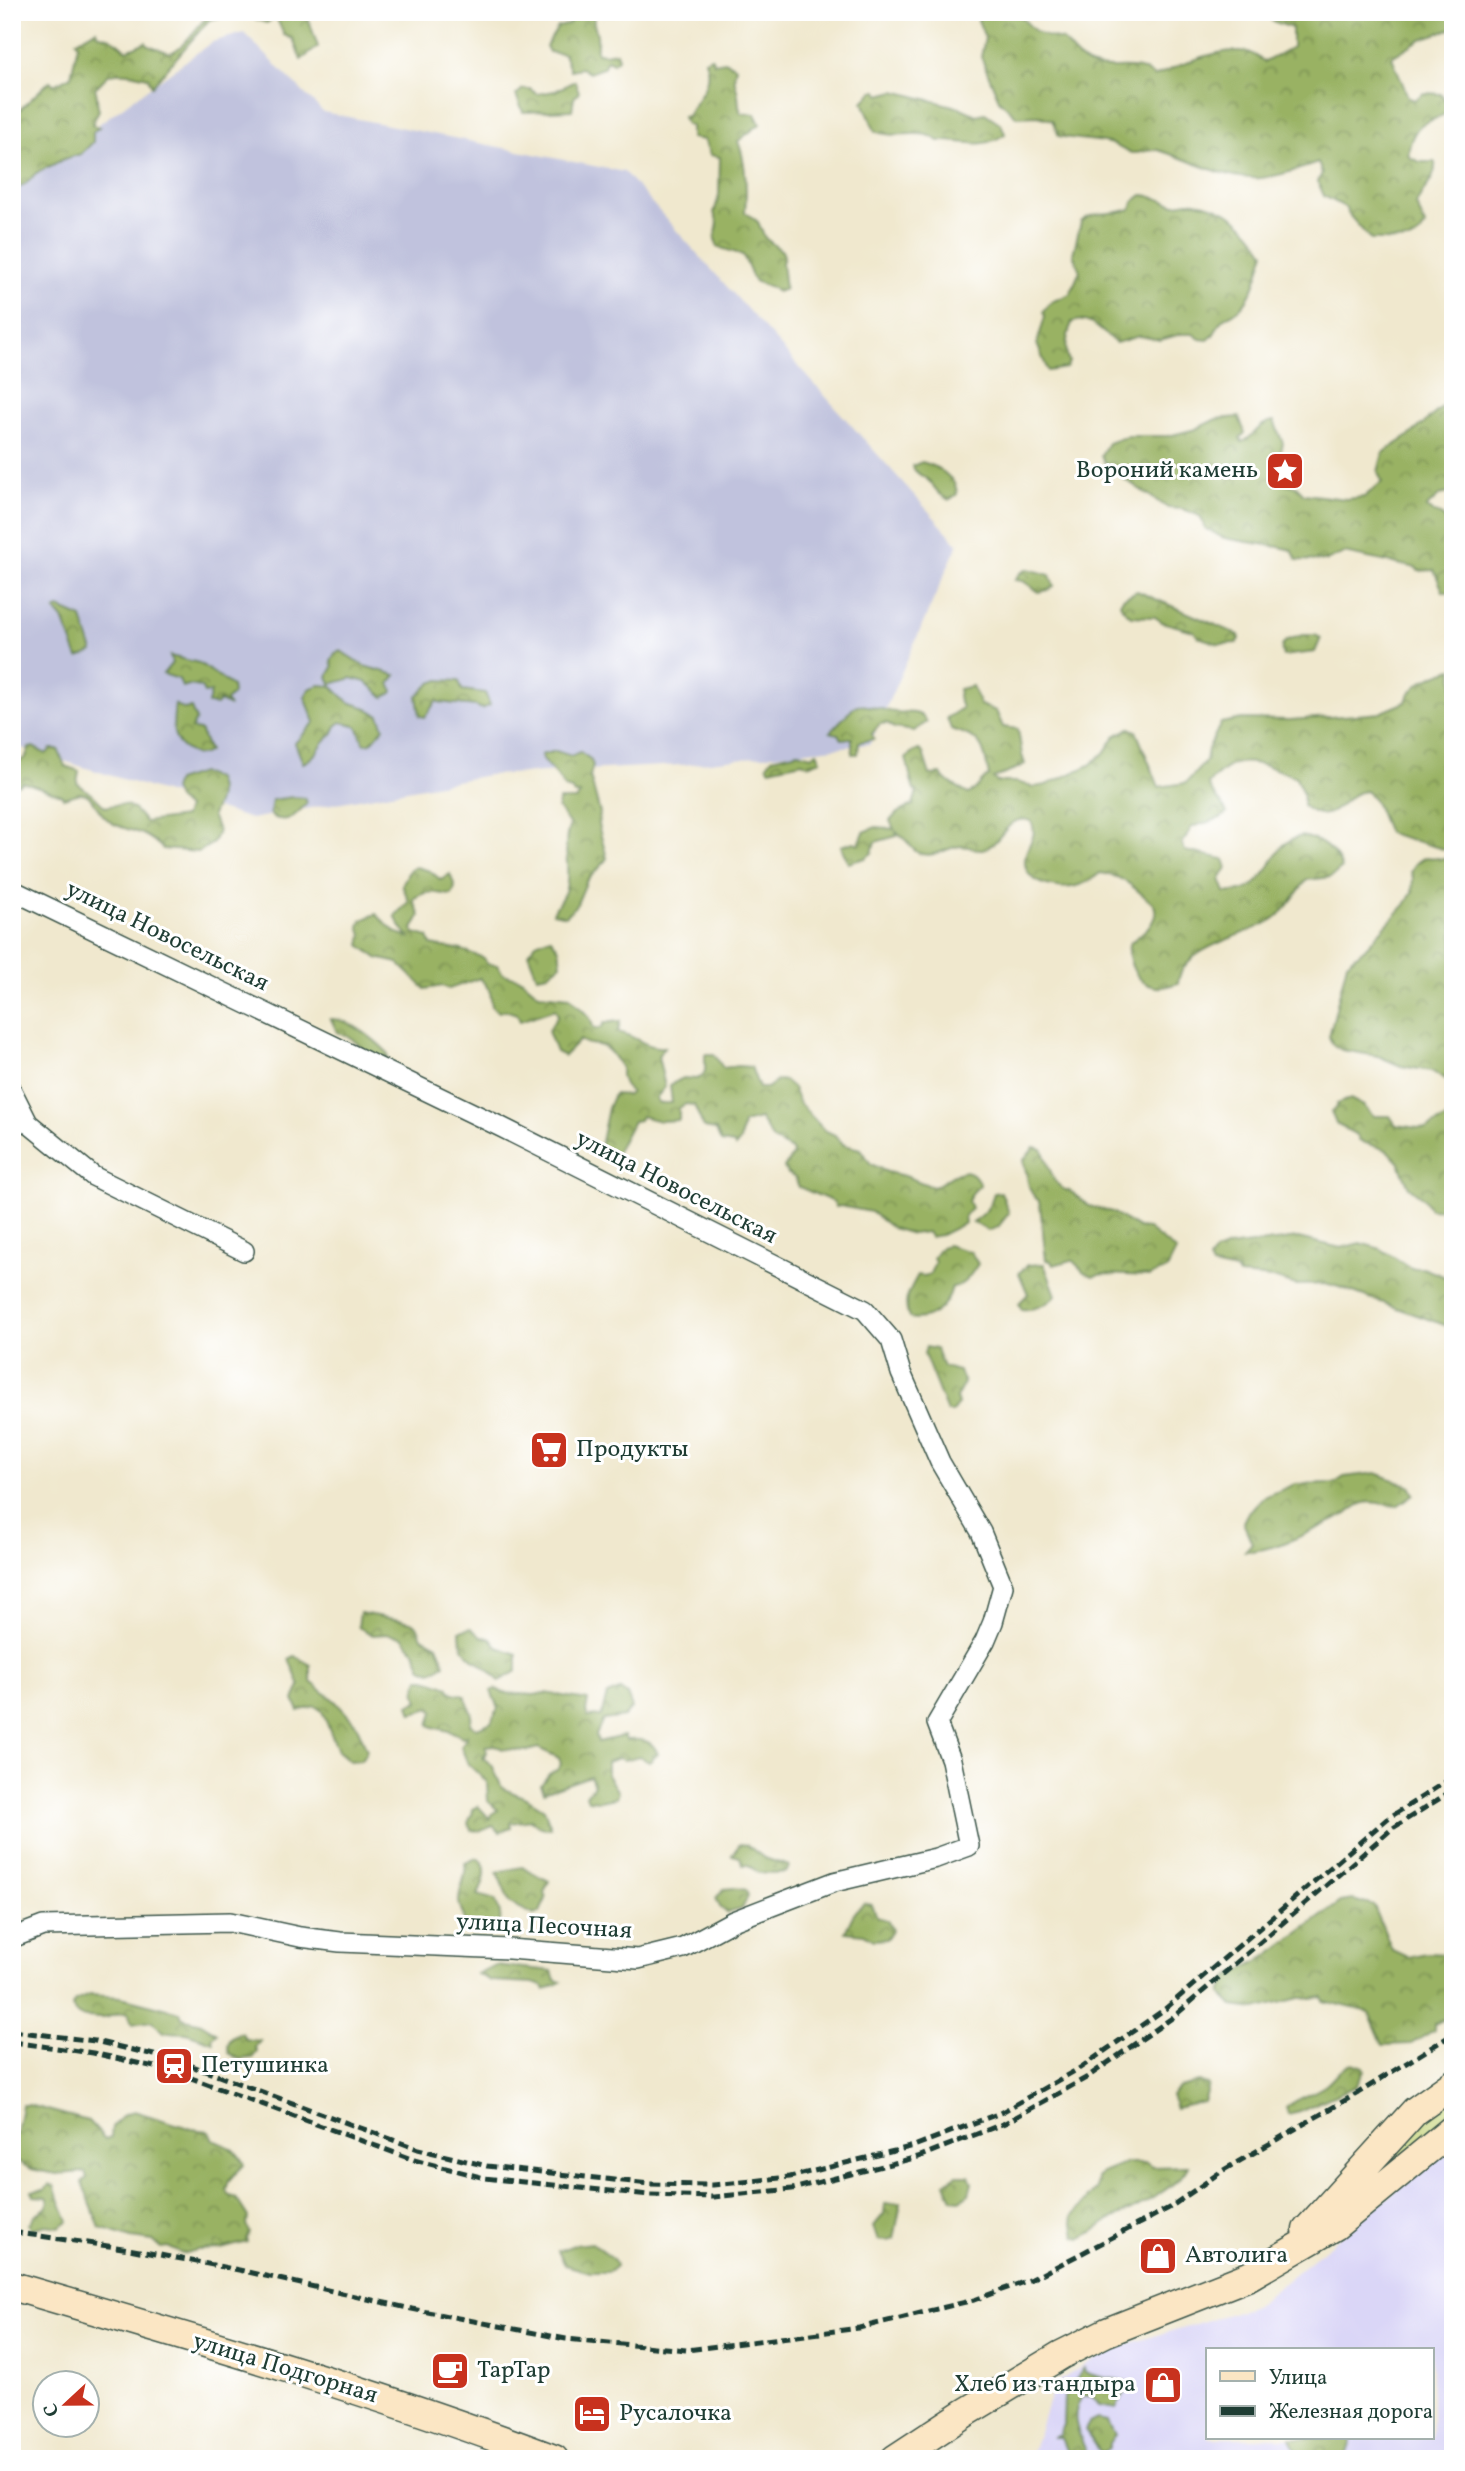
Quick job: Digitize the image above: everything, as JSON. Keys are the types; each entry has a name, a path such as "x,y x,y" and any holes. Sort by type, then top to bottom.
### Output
{"main road":[{"path":"1283,2256 1415,2111 1453,2084"},
{"path":"895,2459 1061,2355 1120,2326 1236,2281 1335,2226 1453,2129"},
{"name":"улица Подгорная","path":"12,2286 118,2316 442,2418 554,2459"}],"street":[{"name":"улица Новосельская","path":"12,890 488,1120 865,1310 891,1340 901,1373 940,1462 981,1532 1003,1586 985,1641 937,1723 951,1760"},
{"path":"12,1091 28,1123 93,1176 244,1251"},
{"name":"улица Песочная","path":"12,1938 43,1926 230,1922 300,1937 340,1942 509,1949 638,1959 683,1948 733,1921 834,1882 936,1858 969,1846 951,1760"}],"shaded area":[{"path":"244,33 323,112 624,172 958,544 870,744 682,765 488,775 251,819 12,745 12,187 212,42"},
{"path":"1453,2144 1453,2459 1030,2459 1054,2384 1111,2349 1255,2306"}],"green space":[{"path":"212,12 306,12 318,47 301,60 293,39 284,35 277,19 273,18 267,23 241,16 209,20 152,86 148,77 121,73 107,76 95,88 99,110 92,125 99,127 93,132 93,142 81,154 36,173 12,192 12,117 50,81 54,85 71,76 78,44 76,41 96,30 97,34 111,38 127,50 146,42 170,53 181,46"},
{"path":"574,12 594,12 597,53 616,52 618,59 613,63 607,60 603,68 589,73 581,68 570,70 564,54 549,52 546,46 558,27 569,24"},
{"path":"981,12 1017,12 1036,32 1063,40 1084,62 1100,68 1141,69 1154,77 1196,59 1229,51 1247,52 1265,62 1292,47 1292,28 1272,21 1272,12 1453,12 1453,28 1421,39 1392,57 1408,97 1414,100 1424,93 1441,94 1448,112 1421,125 1413,136 1409,149 1409,157 1420,162 1435,162 1434,174 1416,205 1425,225 1416,237 1409,240 1371,240 1345,207 1324,196 1318,182 1322,173 1318,163 1268,177 1248,178 1158,150 1132,153 1106,142 1059,136 1052,120 1038,116 1017,117 999,100 981,57 985,38 978,20"},
{"path":"711,57 714,63 725,61 736,67 734,79 741,113 755,114 760,124 738,141 746,176 745,212 758,222 765,238 782,251 784,256 782,263 785,289 777,292 754,281 743,255 718,247 715,239 718,223 714,213 719,196 720,157 710,155 704,140 691,138 691,126 686,125 683,117 687,116 703,89 708,75 705,60"},
{"path":"575,81 579,92 574,98 572,110 523,112 516,95 523,89 530,89 537,94 555,91"},
{"path":"873,91 878,91 880,95 895,91 961,108 976,115 985,113 1001,124 1005,134 988,142 973,144 939,141 916,134 883,134 875,131 863,102"},
{"path":"1142,195 1174,204 1208,204 1228,213 1244,226 1265,252 1248,298 1238,310 1221,321 1214,335 1208,340 1193,334 1181,334 1160,340 1139,336 1116,343 1090,323 1078,320 1072,322 1066,347 1069,362 1066,368 1048,371 1037,344 1045,316 1043,312 1051,302 1070,294 1080,271 1073,254 1081,222 1092,215 1131,209 1133,202"},
{"path":"1453,398 1453,492 1440,495 1426,508 1442,516 1453,526 1453,593 1443,591 1434,570 1418,571 1417,568 1344,553 1326,561 1297,560 1292,550 1223,537 1206,529 1200,516 1183,509 1168,508 1123,478 1104,462 1101,455 1108,443 1127,436 1168,436 1196,429 1216,419 1239,417 1245,433 1240,438 1242,442 1264,424 1274,421 1283,443 1274,478 1296,486 1304,494 1346,499 1364,497 1382,482 1378,472 1383,453 1409,436"},
{"path":"922,462 934,466 950,478 957,494 949,500 940,495 912,466"},
{"path":"1028,569 1050,575 1054,586 1039,592 1023,581 1015,580 1020,573"},
{"path":"1137,591 1239,635 1240,639 1237,643 1219,644 1198,637 1194,631 1162,622 1155,617 1131,616 1120,603 1123,598"},
{"path":"59,608 82,618 93,652 78,658 63,619 55,610"},
{"path":"1303,635 1321,638 1315,652 1283,656 1284,644"},
{"path":"341,651 364,666 396,675 390,683 392,693 384,697 366,682 352,678 331,684 328,676 333,667 331,661 335,653"},
{"path":"170,656 199,663 232,686 233,694 226,701 228,705 219,701 216,705 208,704 211,692 204,693 201,687 182,687 179,679 163,674 172,663"},
{"path":"1453,669 1453,852 1388,833 1374,799 1366,791 1357,793 1330,813 1314,813 1303,806 1303,794 1296,777 1254,763 1230,766 1208,784 1227,813 1221,818 1192,827 1182,844 1185,851 1224,859 1227,868 1220,879 1225,892 1237,892 1254,885 1284,845 1301,836 1326,846 1342,868 1331,877 1307,880 1282,912 1267,923 1220,942 1192,959 1182,969 1178,983 1173,985 1149,985 1138,977 1131,965 1129,944 1152,922 1155,917 1154,905 1130,884 1109,874 1100,873 1086,883 1069,887 1037,881 1027,870 1025,863 1026,852 1034,833 1031,821 1016,821 995,842 983,849 961,846 935,854 925,854 916,851 896,832 897,836 875,842 872,853 865,858 848,863 841,846 854,842 859,844 864,832 876,827 894,829 890,821 897,813 913,805 917,791 914,790 906,759 911,753 919,750 923,753 930,775 941,774 968,794 989,776 980,745 970,736 951,729 947,718 962,708 958,697 959,689 972,686 980,705 996,711 1003,727 1018,729 1025,764 993,778 997,782 1016,782 1034,787 1046,785 1090,765 1104,753 1115,736 1130,728 1136,731 1159,787 1186,783 1206,761 1208,749 1221,723 1242,719 1290,720 1380,713 1406,702 1408,695 1425,680"},
{"path":"439,680 459,681 462,690 485,693 490,705 482,709 437,700 425,717 420,716 417,696 431,683"},
{"path":"319,685 332,686 348,702 379,715 384,728 371,743 364,744 357,726 341,722 312,757 303,763 295,743 315,722 305,697 309,689"},
{"path":"175,704 183,709 191,708 196,720 191,729 200,730 209,751 196,755 178,742 174,730"},
{"path":"860,705 921,715 927,722 914,731 894,728 887,723 880,724 872,734 874,739 859,742 858,754 852,754 852,738 841,739 838,734 830,732 854,707"},
{"path":"33,747 46,754 51,749 58,749 65,766 79,771 77,783 105,807 128,806 145,822 184,817 187,808 177,799 173,790 176,781 201,773 216,779 218,797 212,815 218,831 213,843 198,852 163,849 145,835 110,821 88,795 81,793 63,798 62,795 24,782 12,787 12,758 20,761 26,757 29,748"},
{"path":"556,751 571,756 580,752 590,759 593,765 590,776 600,813 598,825 607,858 587,880 577,904 566,916 553,913 566,888 566,840 570,825 558,808 559,800 576,800 580,794 574,794 572,790 564,788 541,755"},
{"path":"798,752 812,756 817,752 821,760 808,765 802,762 769,769 767,765 772,758"},
{"path":"305,798 307,803 288,819 272,817 272,800"},
{"path":"1426,857 1453,860 1453,1084 1431,1071 1401,1066 1378,1056 1342,1050 1333,1045 1329,1037 1347,963 1365,948 1405,905 1412,893 1412,869"},
{"path":"416,867 430,871 441,880 450,874 455,887 452,895 432,892 413,899 420,916 413,929 414,933 428,937 431,945 462,950 484,958 487,964 497,965 503,974 521,979 539,994 570,997 590,1018 594,1029 601,1028 604,1023 620,1021 618,1032 652,1046 664,1047 658,1056 665,1087 656,1098 658,1103 672,1103 670,1085 683,1078 702,1077 705,1071 705,1054 714,1054 723,1068 751,1067 759,1088 767,1088 778,1080 785,1081 793,1088 799,1103 824,1130 835,1135 844,1145 860,1149 871,1164 887,1172 933,1187 958,1173 970,1172 980,1185 968,1201 971,1208 964,1217 965,1223 941,1235 930,1237 927,1232 912,1234 892,1228 871,1212 836,1207 834,1202 799,1187 795,1178 784,1168 793,1154 792,1150 773,1140 760,1119 743,1123 740,1141 735,1147 734,1144 721,1142 716,1130 704,1128 694,1105 686,1104 679,1108 679,1120 660,1121 641,1116 639,1120 633,1121 616,1153 598,1156 608,1108 614,1094 628,1095 631,1092 625,1087 621,1077 621,1067 608,1050 580,1040 564,1056 556,1052 548,1031 558,1015 555,1009 520,1021 517,1014 505,1010 499,1012 492,1007 490,991 480,978 449,989 443,986 425,989 398,963 377,958 360,945 362,935 359,926 362,920 376,914 395,932 409,937 395,916 409,901 402,885 410,869"},
{"path":"550,937 559,948 561,964 548,974 537,976 528,953 536,943"},
{"path":"331,1019 346,1022 361,1031 387,1052 388,1058 370,1055 351,1038 337,1032"},
{"path":"1350,1099 1364,1106 1373,1116 1390,1116 1396,1125 1426,1129 1453,1115 1453,1210 1430,1209 1423,1198 1409,1187 1399,1163 1387,1150 1359,1141 1357,1135 1336,1124 1331,1111 1337,1104"},
{"path":"1034,1147 1042,1149 1054,1180 1063,1189 1089,1206 1112,1212 1138,1228 1148,1229 1176,1251 1167,1269 1150,1276 1093,1276 1084,1272 1072,1260 1053,1265 1046,1260 1039,1201 1029,1187 1023,1161"},
{"path":"1001,1192 1009,1213 998,1227 988,1231 973,1222 984,1213 994,1193"},
{"path":"1298,1238 1341,1248 1360,1243 1381,1249 1411,1268 1423,1268 1453,1280 1453,1328 1329,1284 1296,1285 1273,1278 1239,1275 1237,1271 1212,1266 1209,1260 1215,1252 1228,1247"},
{"path":"947,1245 971,1252 978,1264 964,1282 952,1287 946,1301 937,1311 924,1318 909,1318 906,1301 912,1286 918,1275 930,1274 935,1262 933,1258 941,1247"},
{"path":"1044,1264 1056,1295 1040,1306 1021,1309 1019,1303 1028,1294 1019,1273 1028,1265"},
{"path":"926,1347 936,1349 943,1367 959,1371 964,1383 956,1398 958,1404 952,1412 947,1412 924,1354"},
{"path":"1376,1473 1410,1486 1414,1494 1397,1506 1376,1502 1360,1505 1347,1514 1284,1543 1245,1551 1252,1543 1243,1522 1262,1498 1295,1484 1335,1483 1344,1477"},
{"path":"360,1613 411,1622 417,1626 422,1637 437,1645 445,1664 431,1672 422,1668 415,1651 402,1637 373,1635 358,1627"},
{"path":"471,1628 481,1637 491,1638 497,1647 517,1654 517,1671 499,1681 468,1655 461,1641 460,1631"},
{"path":"295,1656 311,1665 311,1682 335,1701 356,1724 367,1750 361,1760 350,1761 338,1751 322,1711 315,1706 299,1711 294,1700 300,1686 289,1659"},
{"path":"419,1678 449,1687 451,1692 465,1696 472,1714 470,1725 477,1728 492,1722 498,1708 491,1691 495,1689 504,1693 545,1693 588,1700 588,1717 601,1716 607,1695 620,1690 627,1695 632,1708 624,1717 603,1720 596,1735 598,1742 624,1736 626,1740 641,1740 653,1745 658,1754 649,1762 639,1756 607,1762 607,1775 618,1792 616,1798 600,1801 588,1800 586,1795 594,1785 590,1776 544,1792 541,1785 561,1764 559,1758 538,1748 527,1751 485,1746 487,1751 483,1758 492,1765 502,1788 544,1809 551,1827 543,1827 531,1820 510,1823 511,1828 500,1832 493,1826 481,1831 471,1830 468,1823 472,1809 478,1806 490,1819 498,1810 488,1801 487,1782 468,1764 461,1747 467,1736 462,1737 429,1725 433,1712 431,1708 412,1713 409,1705 419,1701 415,1692"},
{"path":"740,1844 747,1845 764,1858 789,1866 787,1871 759,1873 748,1865 743,1865 740,1857 732,1855"},
{"path":"477,1858 485,1870 478,1895 495,1900 500,1920 493,1931 487,1929 472,1933 464,1924 459,1897 465,1863"},
{"path":"522,1867 549,1881 544,1892 546,1899 540,1912 534,1915 510,1903 497,1872"},
{"path":"724,1889 746,1890 748,1896 742,1909 727,1913 716,1898"},
{"path":"1353,1900 1374,1906 1392,1950 1407,1957 1453,1951 1453,2015 1434,2024 1434,2030 1411,2044 1383,2045 1369,2012 1324,2001 1322,1997 1303,1997 1256,2009 1233,2006 1221,1994 1230,1976 1264,1958 1341,1902"},
{"path":"864,1903 872,1905 877,1917 887,1920 892,1930 886,1939 874,1940 864,1934 845,1932 855,1911"},
{"path":"495,1965 552,1971 555,1980 561,1982 545,1990 543,1986 533,1983 491,1981 477,1974"},
{"path":"89,1995 121,1997 180,2012 182,2018 201,2023 217,2033 212,2038 213,2042 186,2033 164,2032 152,2021 132,2024 128,2013 103,2018 82,2017 75,2013 72,2006 75,2001"},
{"path":"242,2033 245,2039 260,2041 252,2058 239,2059 229,2053 230,2040"},
{"path":"1352,2063 1363,2067 1364,2071 1356,2086 1288,2114 1286,2107 1326,2085"},
{"path":"1199,2082 1208,2085 1203,2102 1176,2108 1171,2096 1180,2087"},
{"path":"1453,2095 1453,2115 1326,2222 1431,2109"},
{"path":"22,2105 88,2121 105,2139 111,2137 112,2127 122,2116 134,2111 192,2129 209,2131 213,2140 232,2149 244,2165 229,2180 226,2190 228,2195 236,2198 248,2217 250,2233 247,2242 221,2249 182,2254 168,2247 161,2248 153,2241 131,2238 100,2228 82,2182 87,2178 85,2172 56,2174 31,2169 12,2158 12,2134 17,2134"},
{"path":"1127,2163 1146,2163 1152,2167 1188,2166 1177,2180 1150,2200 1111,2219 1086,2236 1075,2236 1072,2217 1096,2189 1097,2178 1102,2173"},
{"path":"957,2175 969,2175 972,2183 969,2194 960,2200 952,2199 945,2182"},
{"path":"49,2185 54,2186 68,2221 59,2227 46,2225 31,2229 29,2224 35,2215 46,2208 49,2202 47,2197 34,2196 32,2191 44,2190"},
{"path":"901,2203 894,2239 878,2240 873,2227 884,2214 885,2204"},
{"path":"592,2243 614,2260 616,2266 609,2272 590,2272 565,2265 558,2251 574,2245"},
{"path":"1084,2368 1085,2372 1090,2374 1127,2382 1129,2386 1116,2408 1099,2405 1092,2396 1082,2396 1075,2418 1087,2454 1086,2459 1073,2459 1068,2455 1061,2438 1052,2438 1060,2435 1063,2425 1064,2397"},
{"path":"1097,2419 1108,2421 1115,2435 1109,2449 1101,2453 1085,2430 1089,2423"},
{"path":"1291,2440 1351,2440 1345,2459 1299,2459"}],"railway":[{"path":"12,2031 95,2041 175,2060 418,2149 487,2166 650,2184 713,2185 790,2177 914,2146 1000,2113 1080,2068 1165,2009 1387,1819 1453,1777"},
{"path":"12,2042 93,2053 172,2071 414,2160 485,2178 649,2195 714,2197 792,2189 918,2157 1005,2123 1086,2078 1172,2018 1393,1828 1453,1790"},
{"path":"12,2232 129,2249 239,2270 412,2309 566,2339 687,2350 859,2328 974,2300 1032,2279 1169,2208 1222,2171 1358,2093 1453,2034"}],"place":[{"name":"Вороний камень","path":"1285,471"},
{"name":"Продукты","path":"549,1450"},
{"name":"Петушинка","path":"174,2066"},
{"name":"Автолига","path":"1158,2256"},
{"name":"ТарТар","path":"450,2371"},
{"name":"Хлеб из тандыра","path":"1163,2385"},
{"name":"Русалочка","path":"592,2414"}]}
